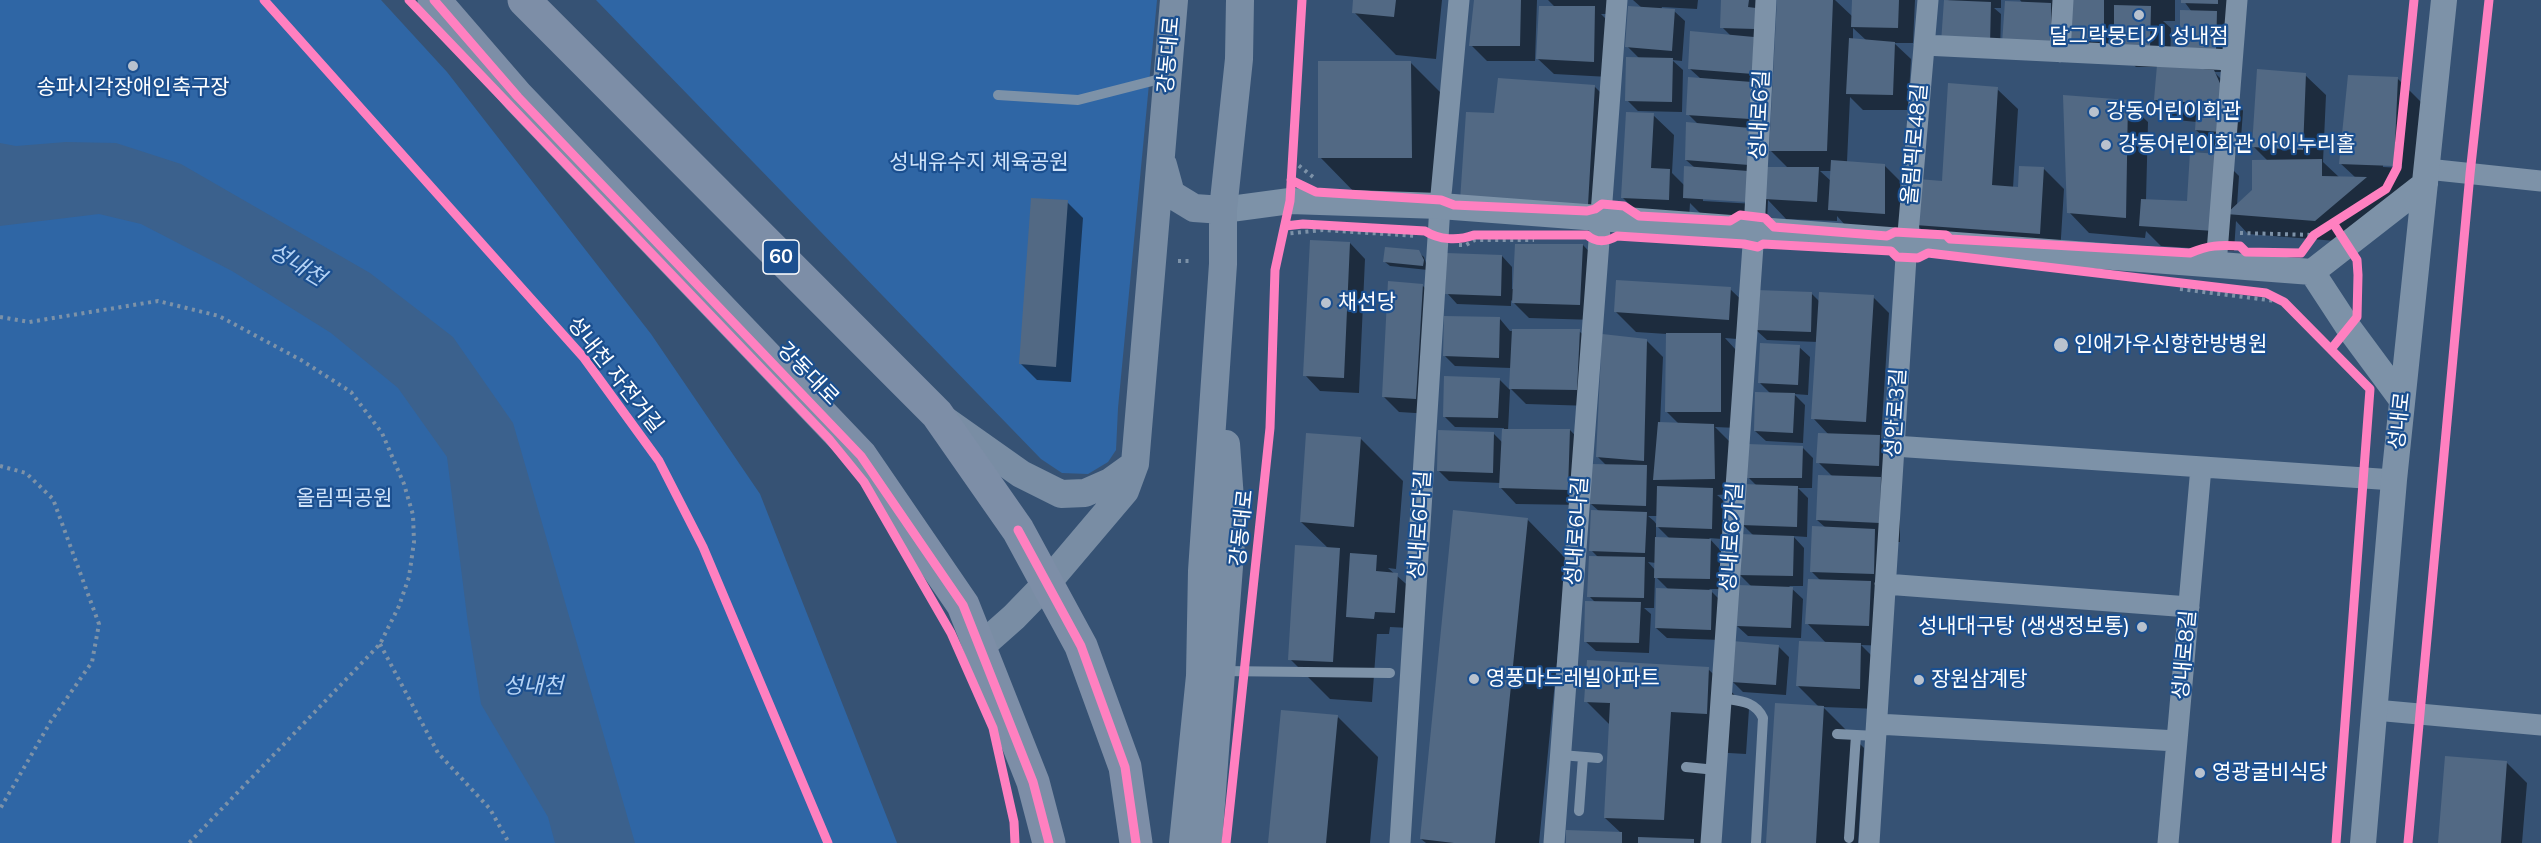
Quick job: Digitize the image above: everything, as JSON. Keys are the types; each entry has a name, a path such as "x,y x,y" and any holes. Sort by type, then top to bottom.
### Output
{"main road":[{"name":"강동대로","path":"434,0 518,97 861,456 963,605 1033,783 1047,837"},
{"name":"60","path":"524,0 937,414 1018,530 1081,645 1125,767 1136,843"},
{"name":"강동대로","path":"979,648 1047,583 1125,491 1135,464 1174,0"},
{"name":"강동대로","path":"1183,843 1200,676 1202,570 1219,338 1223,210 1239,60 1240,0"},
{"path":"1239,60 1251,0"},
{"path":"1161,157 1172,194 1194,208 1223,210"},
{"path":"1208,843 1232,527 1219,338"},
{"path":"937,414 1021,474 1061,494 1084,493 1110,482 1135,464"}],"street":[{"path":"1440,206 1459,0"},
{"path":"1601,219 1617,0"},
{"name":"성내로6길","path":"1754,231 1766,0"},
{"name":"올림픽로48길","path":"1906,242 1928,0"},
{"path":"2060,52 2063,0"},
{"path":"2216,265 2237,0"},
{"name":"성내로","path":"2363,843 2394,480 2444,0"},
{"path":"1924,45 2232,60"},
{"path":"1223,210 1290,201 1440,206 2312,272 2347,245 2426,176 2541,181"},
{"name":"성내로6다길","path":"1400,843 1440,206"},
{"name":"성내로6나길","path":"1554,843 1601,219"},
{"name":"성내로6가길","path":"1711,843 1754,231"},
{"name":"성안로3길","path":"1869,843 1869,732 1886,584 1906,242"},
{"path":"2312,272 2348,327 2402,400"},
{"path":"1894,446 2394,480"},
{"name":"성내로8길","path":"2168,843 2201,467"},
{"path":"1886,584 2189,607"},
{"path":"2374,710 2541,725"},
{"path":"1869,732 2177,741"}],"lane":[{"path":"998,95 1078,100 1168,77"},
{"path":"1221,671 1390,673"},
{"path":"1721,698 1750,703 1759,710 1763,718 1756,843"},
{"path":"1837,734 1869,732 1849,838"},
{"path":"1561,755 1598,758"},
{"path":"1578,811 1583,757"},
{"path":"1686,767 1716,770"}],"path":[{"path":"1292,170 1293,149"},
{"path":"2308,244 2314,235 2333,223 2347,245"},
{"path":"1281,243 1285,226 1304,224 1425,231 1438,237 1464,239 1474,235 1541,235"},
{"path":"1170,260 1192,261"},
{"path":"2169,282 2266,293 2284,302 2292,310"},
{"path":"0,317 29,322 158,301 219,316 301,360 351,392 382,433 404,484 412,515 414,542 409,577 399,606 380,644 189,843"},
{"path":"0,466 26,472 53,499 99,624 92,662 51,721 0,809"},
{"path":"380,644 438,753 490,809 509,843"}],"green space":[{"name":"올림픽공원","path":"0,0 381,0 447,72 651,334 760,494 897,843 0,843"},
{"name":"성내유수지 체육공원","path":"596,0 1157,0 1118,408 1116,450 1108,462 1088,474 1062,473 1041,459"}],"water":[{"name":"성내천","path":"66,142 116,143 181,164 370,273 453,337 513,423 635,843 555,843 548,817 481,704 468,624 447,457 398,388 331,333 232,271 141,224 99,214 0,226 0,143 16,146"}],"building":[{"path":"1353,0 1396,0 1394,17 1352,13"},
{"path":"1474,0 1521,0 1520,46 1469,46"},
{"path":"1721,0 1749,0 1748,7 1756,8 1755,29 1720,28"},
{"path":"1777,0 1833,0 1827,151 1769,151"},
{"path":"1852,0 1899,0 1898,28 1851,27"},
{"path":"1944,0 1991,2 1990,45 1941,43"},
{"path":"2068,0 2104,0 2104,41 2067,41"},
{"path":"2181,0 2218,0 2218,4 2181,3"},
{"path":"2005,1 2051,3 2051,46 2002,44"},
{"path":"2114,5 2151,6 2150,48 2114,47"},
{"path":"1539,6 1595,6 1594,62 1536,59"},
{"path":"1628,6 1675,9 1672,51 1625,47"},
{"path":"2180,10 2217,11 2216,52 2180,52"},
{"path":"1690,31 1754,37 1753,74 1688,69"},
{"path":"1849,38 1895,42 1893,95 1846,94"},
{"path":"1626,57 1673,58 1672,102 1625,101"},
{"path":"1318,61 1411,61 1412,158 1318,158"},
{"path":"2157,65 2214,70 2223,90 2220,132 2195,130 2197,103 2154,100"},
{"path":"2257,69 2306,73 2303,150 2252,147"},
{"path":"2348,75 2398,77 2394,166 2339,164"},
{"path":"1688,77 1752,82 1750,119 1686,115"},
{"path":"1498,78 1595,85 1588,205 1460,201 1466,112 1494,113"},
{"path":"1948,83 1998,87 1992,185 2018,187 2019,166 2044,167 2040,234 1915,225 1918,179 1942,181"},
{"path":"2063,95 2128,100 2126,218 2067,213"},
{"path":"1626,112 1654,113 1651,168 1670,169 1669,200 1621,198"},
{"path":"1686,122 1750,128 1749,165 1685,160"},
{"path":"2190,152 2219,154 2214,231 2139,226 2141,199 2187,201"},
{"path":"2322,159 2322,176 2367,177 2315,221 2226,214 2252,190 2252,160"},
{"path":"1831,160 1885,164 1885,214 1828,210"},
{"path":"1684,166 1748,171 1747,202 1683,198"},
{"path":"1765,167 1819,167 1817,202 1764,199"},
{"path":"1031,198 1068,200 1056,367 1019,364"},
{"path":"1310,240 1350,242 1344,378 1303,376"},
{"path":"1515,244 1583,244 1580,305 1512,303"},
{"path":"1385,247 1419,250 1424,260 1423,266 1383,262"},
{"path":"1446,253 1502,255 1501,296 1445,294"},
{"path":"1616,280 1731,287 1729,320 1614,312"},
{"path":"1388,281 1423,284 1416,399 1382,397"},
{"path":"1756,290 1812,292 1811,332 1755,330"},
{"path":"1819,292 1874,295 1866,422 1811,419"},
{"path":"1444,316 1500,317 1499,358 1443,356"},
{"path":"1512,329 1580,329 1577,390 1509,389"},
{"path":"1666,333 1721,333 1721,412 1665,412"},
{"path":"1602,334 1647,339 1644,461 1596,457"},
{"path":"1760,343 1800,345 1798,385 1758,383"},
{"path":"1444,376 1500,378 1498,418 1443,417"},
{"path":"1755,392 1795,393 1793,433 1754,431"},
{"path":"1658,422 1714,424 1715,479 1653,480"},
{"path":"1502,429 1570,429 1568,490 1499,488"},
{"path":"1438,430 1494,432 1493,473 1437,471"},
{"path":"1306,433 1361,437 1354,527 1300,522"},
{"path":"1818,433 1880,435 1879,466 1816,463"},
{"path":"1747,444 1803,446 1802,478 1746,478"},
{"path":"1591,464 1647,465 1646,506 1590,504"},
{"path":"1818,475 1881,477 1880,523 1816,520"},
{"path":"1742,484 1798,486 1797,527 1741,525"},
{"path":"1657,486 1713,488 1712,529 1656,527"},
{"name":"영풍마드레빌아파트","path":"1453,510 1528,518 1495,843 1454,843 1420,839"},
{"path":"1591,510 1647,512 1645,553 1589,551"},
{"path":"1812,526 1875,529 1874,574 1810,572"},
{"path":"1739,534 1794,536 1793,576 1737,575"},
{"path":"1655,537 1711,539 1710,579 1654,578"},
{"path":"1295,545 1340,548 1333,662 1288,660"},
{"path":"1350,553 1377,555 1376,571 1398,573 1395,613 1375,612 1374,619 1346,617"},
{"path":"1589,556 1645,557 1644,598 1587,597"},
{"path":"1808,579 1871,581 1869,626 1805,624"},
{"path":"1737,585 1793,587 1791,628 1736,626"},
{"path":"1656,588 1712,590 1711,630 1655,628"},
{"path":"1585,601 1641,602 1639,643 1584,642"},
{"path":"1732,641 1779,645 1776,685 1731,682"},
{"path":"1799,641 1861,643 1860,689 1796,686"},
{"path":"1587,660 1709,667 1707,714 1671,712 1664,820 1604,818 1610,703 1584,702"},
{"path":"1775,703 1824,706 1816,843 1766,843"},
{"path":"1281,710 1338,715 1326,843 1268,843"},
{"path":"2445,756 2507,761 2501,843 2438,843"},
{"path":"1566,830 1622,832 1622,843 1566,843"},
{"path":"1638,837 1694,839 1694,843 1638,843"}],"cycle path":[{"name":"성내천 자전거길","path":"264,0 584,358 659,461 703,547 828,843"},
{"path":"409,0 829,439 864,482 951,633 993,728 1014,822 1015,843"},
{"path":"434,0 518,97 861,456 963,605 1033,782 1049,843"},
{"path":"1226,843 1270,428 1275,270 1290,201 1302,0"},
{"path":"1291,180 1316,192 1441,200 1454,205 1587,211 1602,204 1624,206 1639,216 1730,221 1740,215 1765,218 1774,227 1887,236 1895,232 1946,235 1950,239 2190,253 2209,247 2226,246 2240,246 2246,252 2301,253 2314,235 2386,189 2397,168 2414,0"},
{"path":"2408,843 2470,174 2489,0"},
{"path":"2332,348 2357,317 2358,275 2357,260 2333,223"},
{"path":"1285,226 1303,224 1425,231 1449,239 1474,235 1587,235 1602,241 1617,236 1744,244 1758,247 1763,244 1891,251 1897,257 1918,258 1928,253 2266,293 2284,302 2370,389 2336,843"},
{"path":"1018,530 1081,646 1125,767 1136,843"}],"place":[{"name":"달그락뭉티기 성내점","path":"2139,15"},
{"name":"송파시각장애인축구장","path":"133,66"},
{"name":"강동어린이회관","path":"2094,112"},
{"name":"강동어린이회관 아이누리홀","path":"2106,145"},
{"name":"채선당","path":"1326,303"},
{"name":"인애가우신향한방병원","path":"2061,345"},
{"name":"성내대구탕 (생생정보통)","path":"2142,627"},
{"name":"영풍마드레빌아파트","path":"1474,679"},
{"name":"장원삼계탕","path":"1919,680"},
{"name":"영광굴비식당","path":"2200,773"}]}
